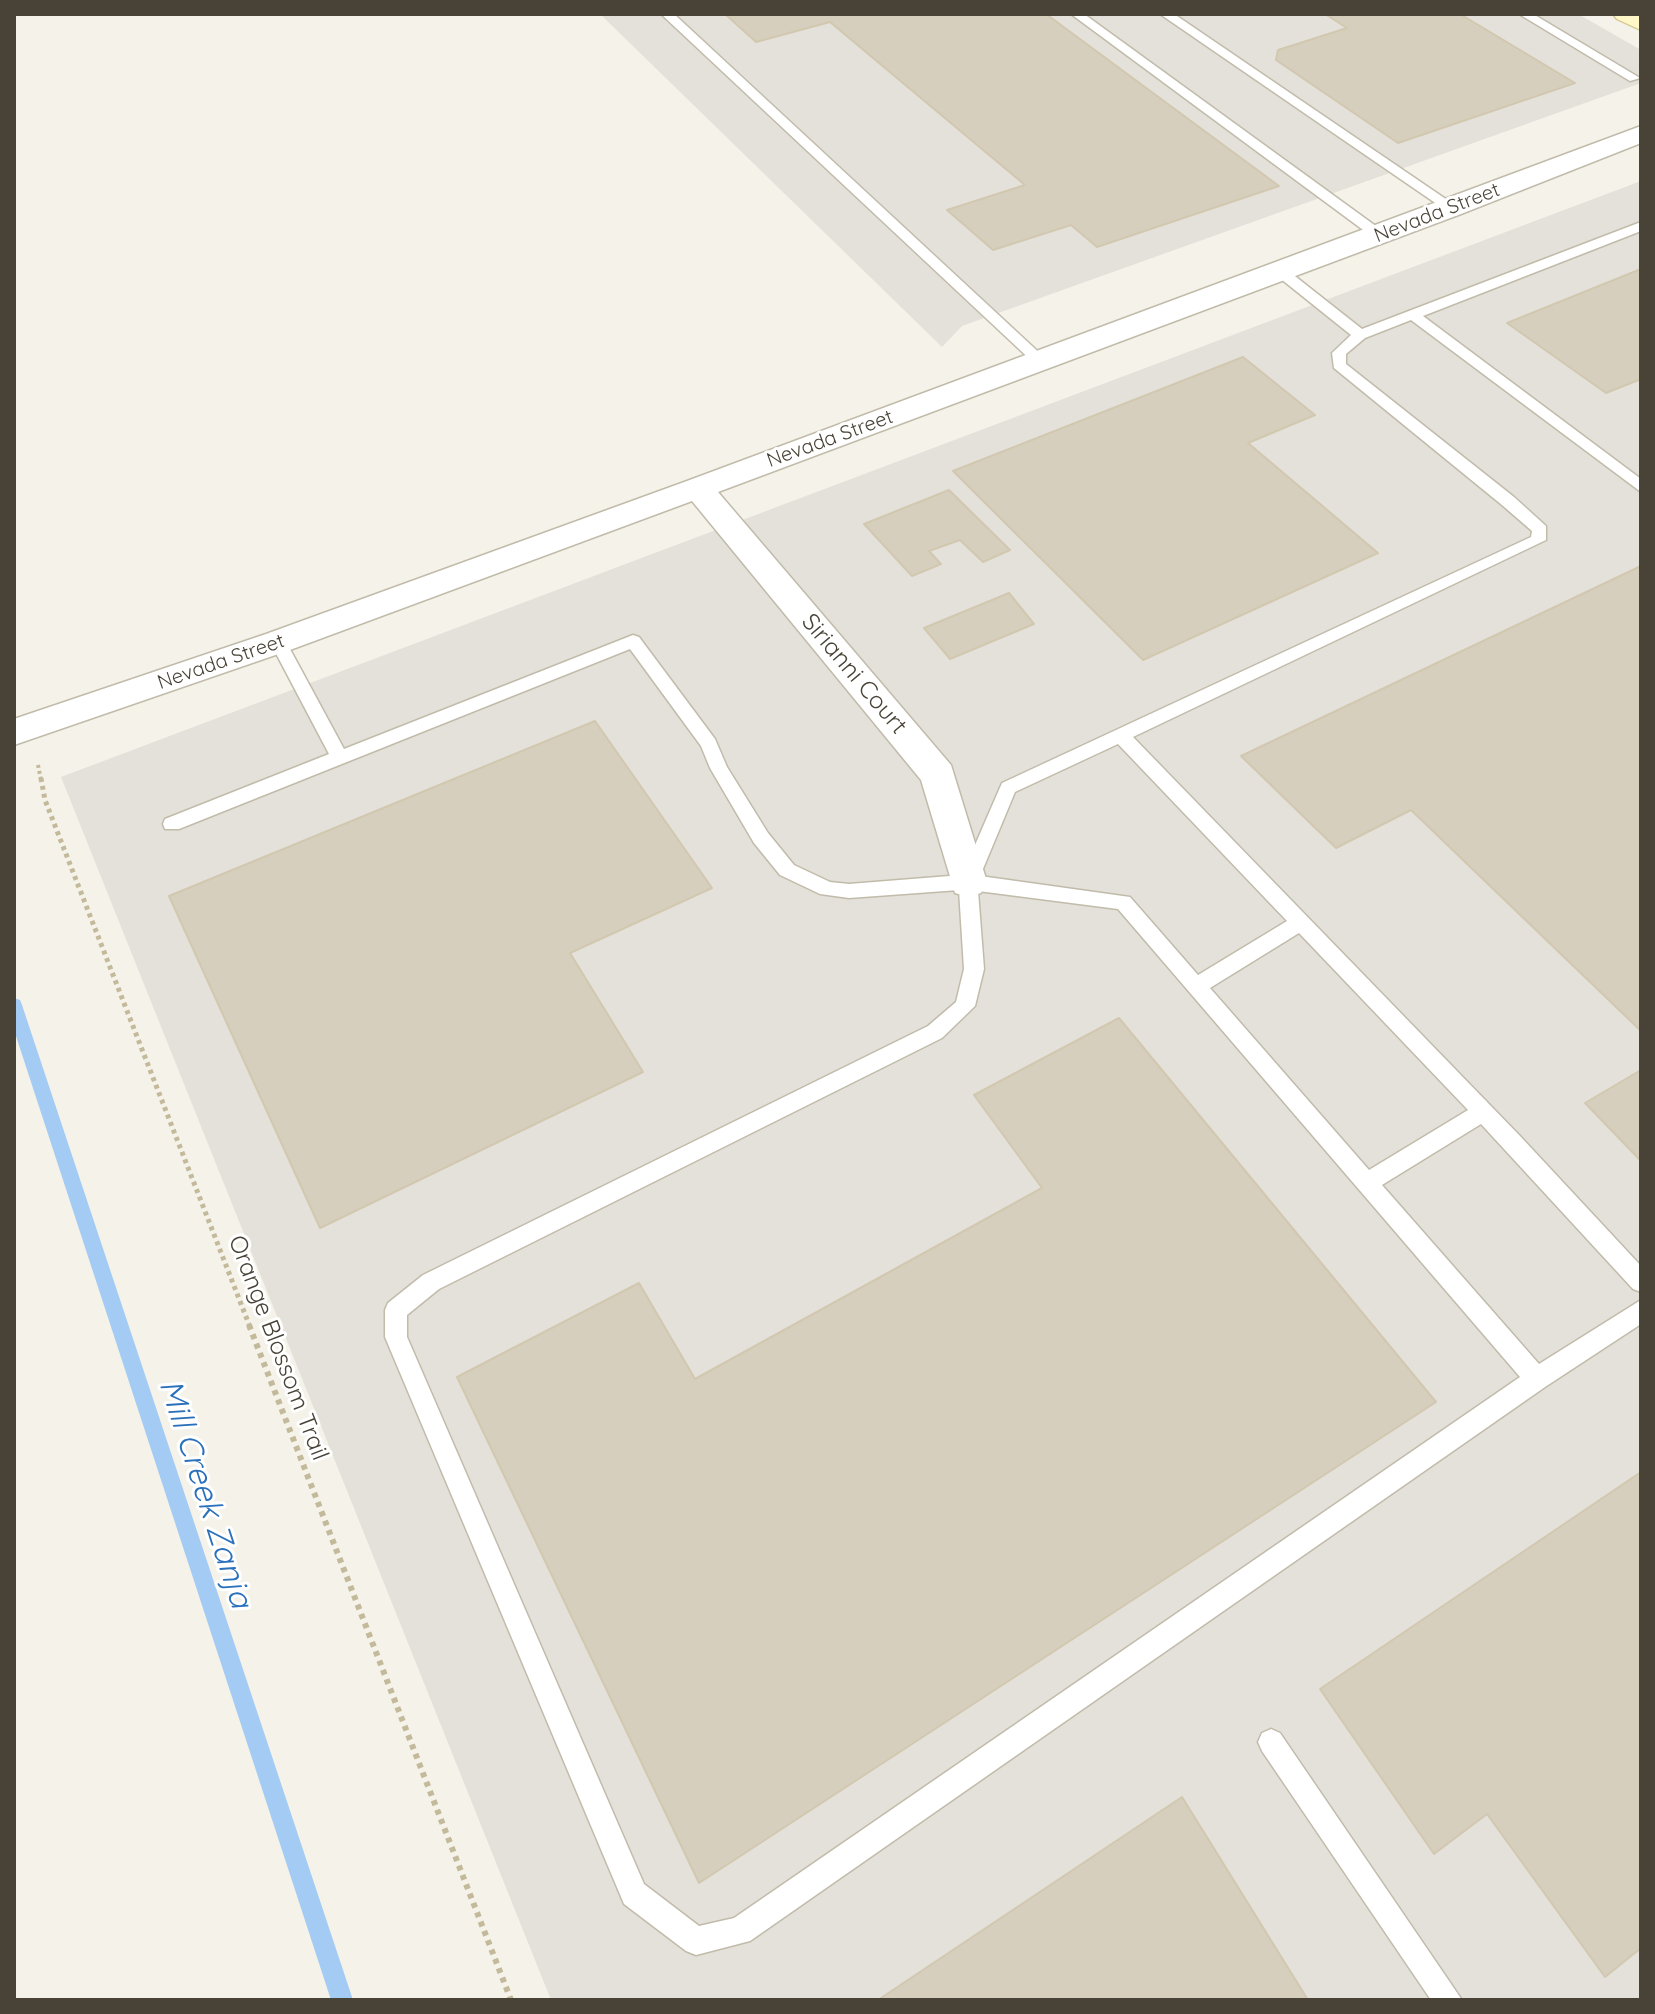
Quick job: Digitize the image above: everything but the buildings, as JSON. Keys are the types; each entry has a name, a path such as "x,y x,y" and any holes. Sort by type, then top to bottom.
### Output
{"street":[{"path":"1626,14 1641,22"},
{"name":"Nevada Street","path":"18,731 278,642 698,488 1452,208 1641,134"},
{"name":"Sirianni Court","path":"698,488 938,775 968,882"}],"lane":[{"path":"667,14 1040,361"},
{"path":"1077,14 1379,235"},
{"path":"1166,14 1452,208"},
{"path":"1525,14 1634,78"},
{"path":"1641,226 1360,335 1339,353 1339,365 1508,501 1540,530 1538,540 1008,788 968,882 974,969 965,1006 935,1032 431,1282 396,1310 396,1337 634,1894 696,1941 740,1931 1537,1379 1641,1311"},
{"path":"1281,272 1360,335"},
{"path":"1413,315 1641,487"},
{"path":"172,824 633,641 709,744 719,768 761,838 787,870 827,889 849,891 968,882 1123,902 1537,1379"},
{"path":"278,642 340,758"},
{"path":"1120,735 1483,1112 1641,1282"},
{"path":"1196,986 1301,922"},
{"path":"1367,1183 1483,1112"},
{"path":"1271,1742 1448,2000"}],"path":[{"name":"Orange Blossom Trail","path":"18,731 42,775 45,800 511,2000"}],"shaded area":[{"path":"600,14 1578,14 1641,50 1641,83 962,326 942,347"},
{"path":"1641,181 1641,2000 551,2000 61,777"}],"waterway":[{"name":"Mill Creek Zanja","path":"14,1005 342,2000"}]}
